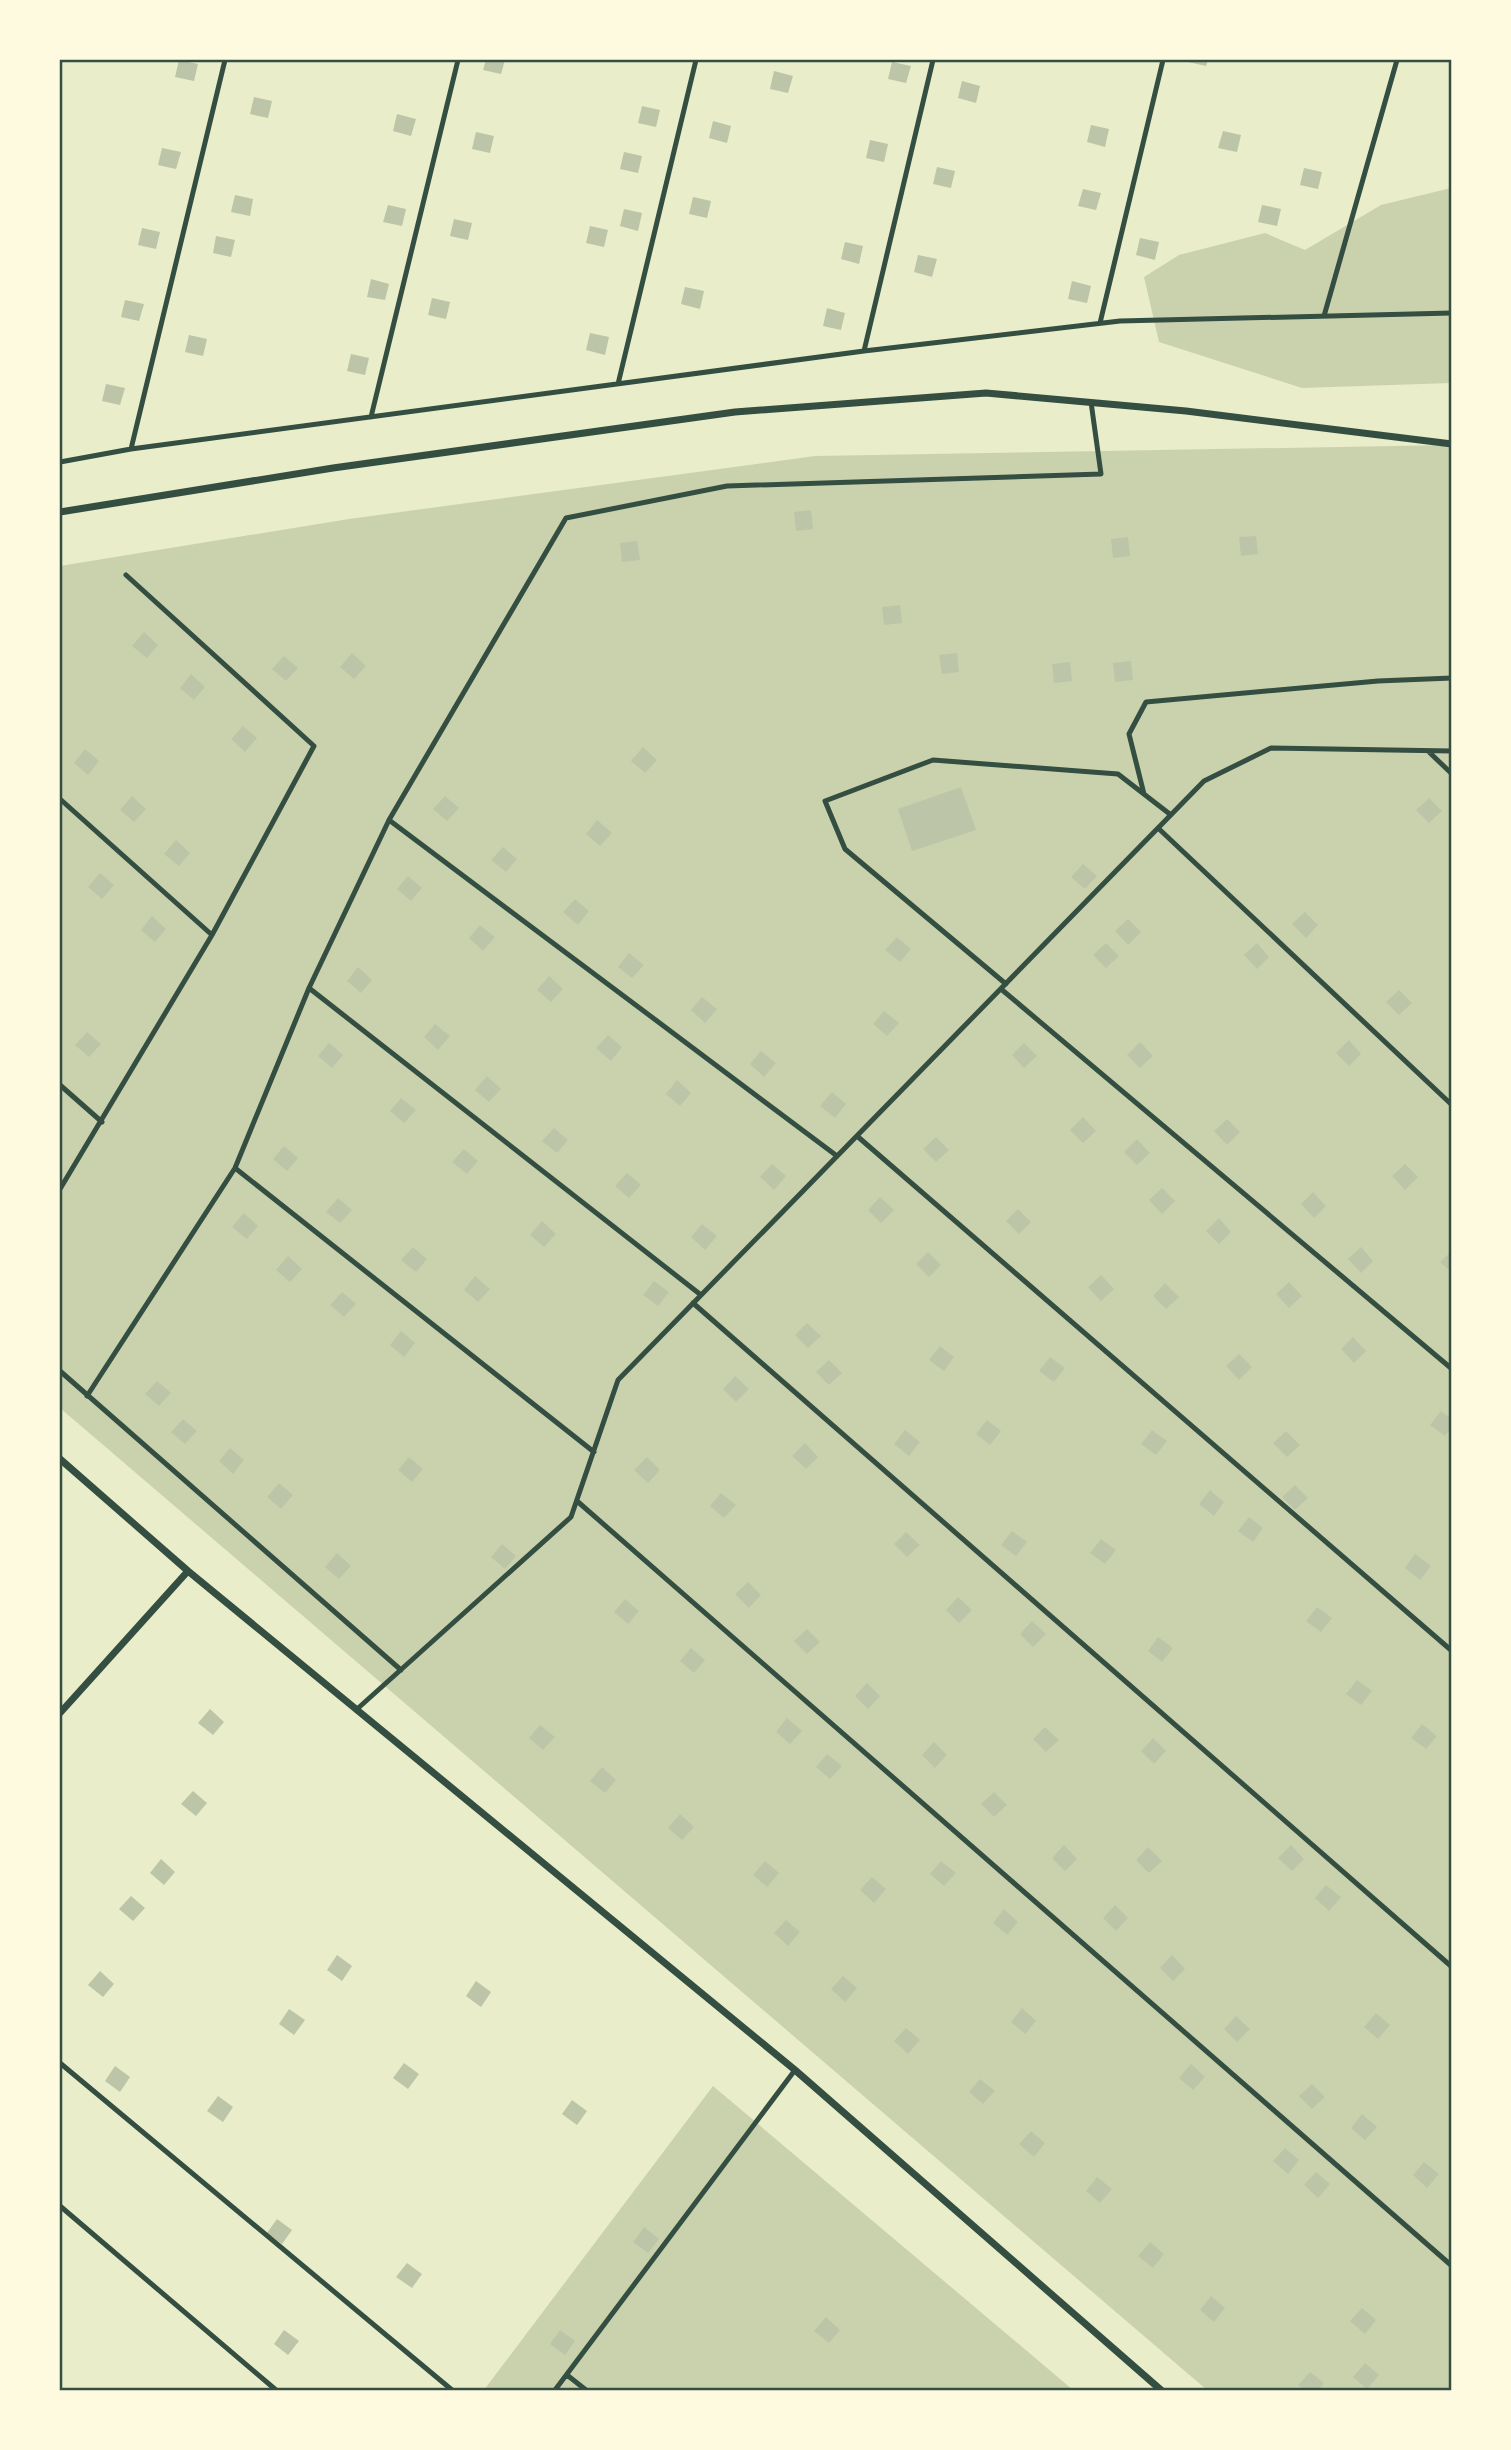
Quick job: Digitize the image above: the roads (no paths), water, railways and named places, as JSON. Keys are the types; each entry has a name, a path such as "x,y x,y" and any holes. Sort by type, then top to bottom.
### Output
{"street":[{"path":"60,512 333,468 736,412 986,393 1186,411 1451,444"},
{"path":"60,1459 188,1571 794,2070 1161,2390"},
{"path":"60,1713 188,1571"}],"lane":[{"path":"131,449 226,60"},
{"path":"371,417 457,60"},
{"path":"618,384 696,60"},
{"path":"864,351 933,60"},
{"path":"1100,323 1163,60"},
{"path":"1324,316 1397,60"},
{"path":"60,463 131,449 864,351 1100,323 1451,313"},
{"path":"87,1396 235,1168 309,988 389,820 566,518 727,486 1101,474 1091,402"},
{"path":"60,1189 212,935 314,746 126,575"},
{"path":"1144,794 1129,734 1146,702 1367,681 1451,678"},
{"path":"356,1710 571,1517 618,1380 1203,781 1270,748 1451,751"},
{"path":"1428,751 1451,774"},
{"path":"1006,984 845,849 825,801 933,761 1118,774 1171,815"},
{"path":"60,799 212,935"},
{"path":"389,820 837,1156"},
{"path":"1158,828 1451,1105"},
{"path":"309,988 701,1295"},
{"path":"1001,989 1451,1368"},
{"path":"60,1085 102,1122"},
{"path":"857,1136 1451,1651"},
{"path":"235,1168 594,1452"},
{"path":"693,1303 1451,1967"},
{"path":"60,1371 401,1670"},
{"path":"577,1501 1451,2266"},
{"path":"60,2063 452,2390"},
{"path":"555,2390 794,2070"},
{"path":"60,2206 276,2390"},
{"path":"567,2375 586,2390"}]}
